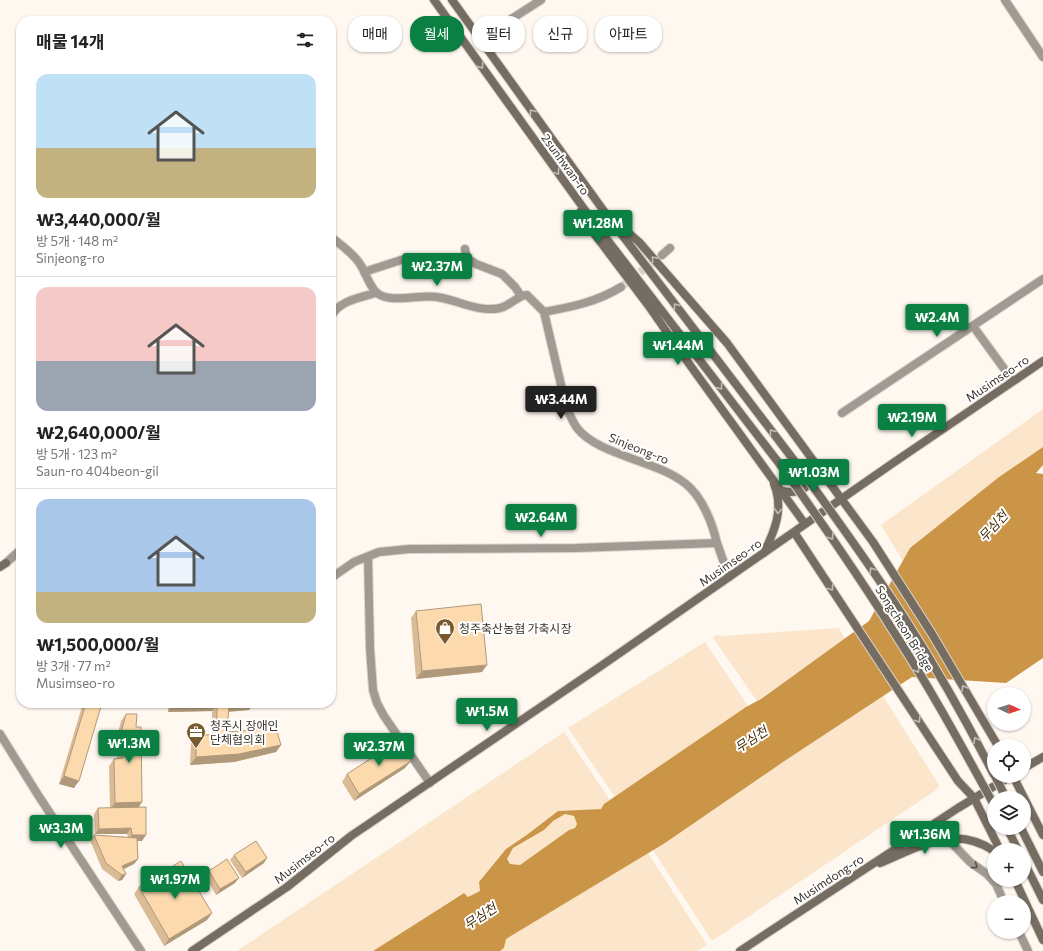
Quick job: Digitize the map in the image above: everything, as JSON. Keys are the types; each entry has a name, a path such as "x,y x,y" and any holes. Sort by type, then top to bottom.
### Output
{"street":[{"name":"2sunhwan-ro","path":"434,0 574,196 784,471"},
{"name":"2sunhwan-ro","path":"452,0 472,28"},
{"path":"516,16 541,0"},
{"path":"1005,0 1043,57"},
{"name":"2sunhwan-ro","path":"489,52 603,211 796,463"},
{"path":"574,196 587,224 648,305 805,524"},
{"path":"603,211 639,242 727,343 873,542 932,634 994,739"},
{"path":"336,241 348,250 360,264 376,293 390,298 437,297 486,309 500,308 510,304 521,296 527,295 544,312 595,301 621,287"},
{"path":"662,255 670,248"},
{"path":"465,249 467,258 476,264 502,274 515,287 521,296"},
{"path":"364,272 401,260"},
{"path":"842,413 1043,278"},
{"path":"336,309 358,298 376,293"},
{"name":"Sinjeong-ro","path":"544,312 566,406 571,419 577,428 586,437 600,446 669,473 686,484 696,494 705,510 729,577"},
{"path":"973,326 1013,381"},
{"name":"Musimseo-ro","path":"192,951 287,887 351,836 1043,361"},
{"path":"782,491 792,493 808,485 812,476 811,459"},
{"name":"Songcheon Bridge","path":"796,463 841,524 906,620 951,696 987,762"},
{"name":"Songcheon Bridge","path":"784,471 828,532 892,629 938,704 987,792"},
{"path":"763,553 775,528 779,505 777,491 770,474"},
{"path":"794,532 958,781 974,798 996,843"},
{"path":"336,575 354,562 379,552 409,549 576,548 717,543"},
{"path":"3,565 16,554"},
{"path":"368,557 370,656 373,690 377,704 384,716 430,783"},
{"path":"0,734 42,801 141,951"},
{"path":"1031,764 1043,757"},
{"name":"Musimdong-ro","path":"740,951 859,872 1000,783"},
{"path":"1016,783 1043,836"},
{"path":"1024,835 1043,872"},
{"path":"859,872 927,843 947,838 971,840 983,843 987,846"},
{"path":"947,838 970,862 987,874 996,884 1001,895"},
{"path":"1031,876 1043,900"},
{"path":"1019,887 1043,940"},
{"path":"1022,939 1028,951"}],"shaded area":[{"path":"1043,409 1043,447 999,477 910,548 903,561 881,525"},
{"path":"839,628 845,639 757,701 713,638 716,635 723,636"},
{"path":"705,642 748,706 615,797 568,728"},
{"path":"883,696 939,785 936,790 712,941 653,850"},
{"path":"564,732 610,800 604,804 601,809 558,811 506,849 480,891 468,897 463,893 373,951 237,951"},
{"path":"565,814 574,816 577,824 575,828 569,830 520,865 510,864 507,859 513,848 544,830 553,821"},
{"path":"648,853 707,945 697,951 500,951 504,948 506,939"}],"water":[{"name":"무심천","path":"1043,447 1043,465 1036,473 1043,474 1043,658 1006,683 912,677 783,762 665,843 506,939 504,948 500,951 373,951 464,893 468,897 480,891 479,882 506,849 558,811 601,809 604,804 746,707 761,699 869,621 910,548 999,477","holes":["565,814 574,816 577,824 575,828 569,830 520,865 510,864 507,859 513,848 544,830 553,821"]}],"building":[{"path":"481,604 487,665 422,671 416,611"},
{"path":"84,708 101,708 79,781 64,776"},
{"path":"217,708 229,708 227,732 276,728 281,745 239,754 196,757 196,736 217,734"},
{"path":"126,714 137,714 136,727 141,727 142,802 115,803 114,759 123,758 122,729"},
{"path":"398,741 411,761 359,794 347,774"},
{"path":"146,807 146,835 132,835 131,828 99,829 98,808"},
{"path":"94,835 137,838 138,859 122,866 126,874 122,875 106,863"},
{"path":"256,841 267,858 246,872 234,855"},
{"path":"227,859 239,878 220,889 209,871"},
{"path":"181,861 212,913 169,939 139,887"}],"tunnel":[{"path":"621,287 662,255"}],"place":[{"name":"청주축산농협 가축시장","path":"445,645"},
{"name":"청주시 장애인 단체협의회","path":"196,749"}]}
